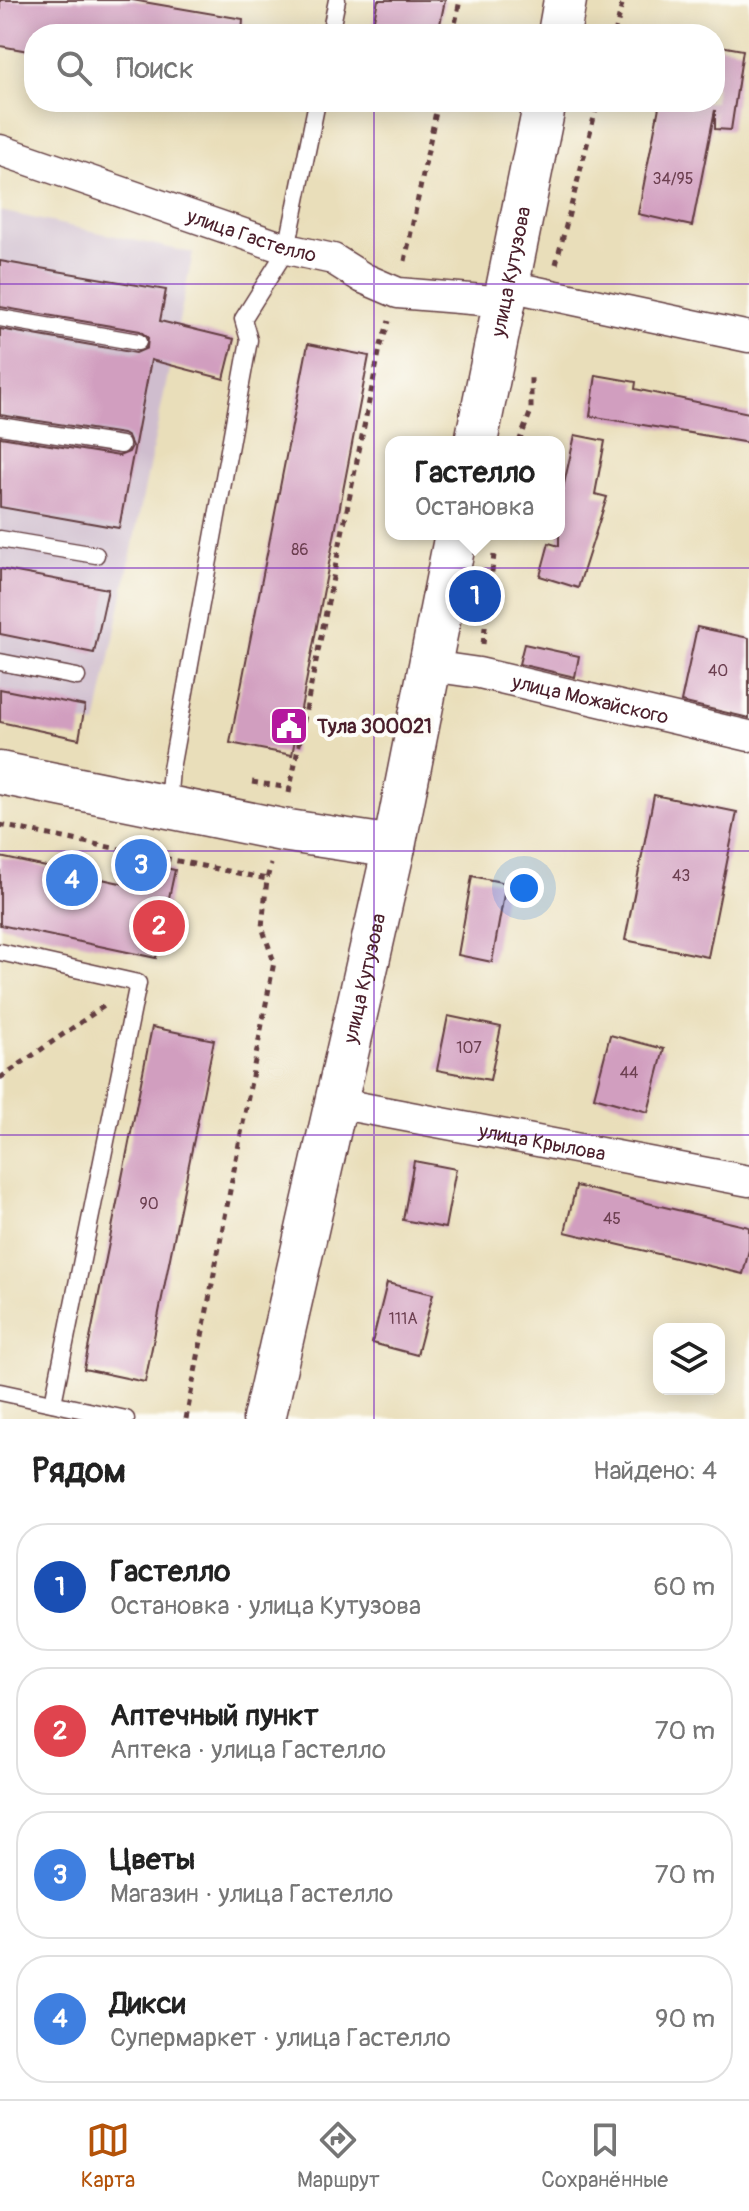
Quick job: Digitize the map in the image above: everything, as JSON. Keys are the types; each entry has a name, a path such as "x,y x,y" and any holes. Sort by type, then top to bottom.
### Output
{"main road":[{"path":"561,24 565,0"},
{"name":"улица Кутузова","path":"477,436 543,112"},
{"name":"улица Кутузова","path":"264,1419 394,847 455,540"},
{"path":"0,773 282,830 394,847"}],"street":[{"name":"улица Гастелло","path":"0,150 287,249 333,259 363,278 398,293 508,294 749,337"},
{"name":"улица Можайского","path":"430,666 479,673 749,736"},
{"name":"улица Крылова","path":"336,1103 749,1181"}],"lane":[{"path":"331,24 332,1"},
{"path":"168,807 173,758 249,340 243,319 287,249 315,112"},
{"path":"0,318 138,342"},
{"path":"0,426 121,445"},
{"path":"0,539 96,555"},
{"path":"0,662 77,677"},
{"path":"0,952 138,983 53,1403"},
{"path":"0,1392 126,1419"}],"path":[{"path":"455,24 460,0"},
{"path":"617,24 623,0"},
{"path":"186,1419 274,962 262,927 267,879 282,830 380,348 398,293 436,112"},
{"path":"479,673 494,550"},
{"path":"0,825 267,879"},
{"path":"0,1078 138,983"}],"shaded area":[{"path":"0,211 193,253 96,725 0,708"}],"building":[{"path":"0,0 132,0 243,19 243,24 24,24 24,50 0,46"},
{"path":"378,0 445,0 440,24 373,24"},
{"path":"725,47 743,50 731,130 715,129 715,112 725,112"},
{"path":"658,112 715,112 692,226 638,214"},
{"path":"0,261 166,290 160,321 234,339 224,379 151,360 119,528 0,507 0,437 119,456 129,452 132,446 123,434 0,415 0,329 136,353 147,348 148,338 140,331 0,307"},
{"path":"308,344 369,356 292,755 230,743"},
{"path":"596,375 636,382 635,389 749,413 749,443 590,416"},
{"path":"575,435 605,441 595,494 607,497 578,588 540,576 549,543 559,546 559,540 565,540 565,479"},
{"path":"0,569 108,589 94,653 0,634"},
{"path":"697,627 749,638 749,718 681,702"},
{"path":"524,644 579,656 575,677 519,664"},
{"path":"0,689 85,706 79,739 0,722"},
{"path":"654,795 737,812 708,957 625,940"},
{"path":"0,857 125,884 130,861 175,870 156,958 0,925"},
{"path":"472,876 506,883 492,962 458,955"},
{"path":"448,1016 501,1027 490,1080 437,1070"},
{"path":"152,1027 214,1040 145,1382 84,1369"},
{"path":"610,1035 664,1049 648,1112 594,1097"},
{"path":"414,1161 456,1169 445,1228 403,1220"},
{"path":"576,1186 749,1227 749,1250 743,1274 565,1232"},
{"path":"387,1283 433,1294 417,1355 372,1343"}],"place":[{"name":"Гастелло","path":"475,596"},
{"name":"Тула 300021","path":"289,726"},
{"name":"Цветы","path":"141,865"},
{"name":"Дикси","path":"72,880"},
{"name":"Аптечный пункт","path":"159,926"}]}
